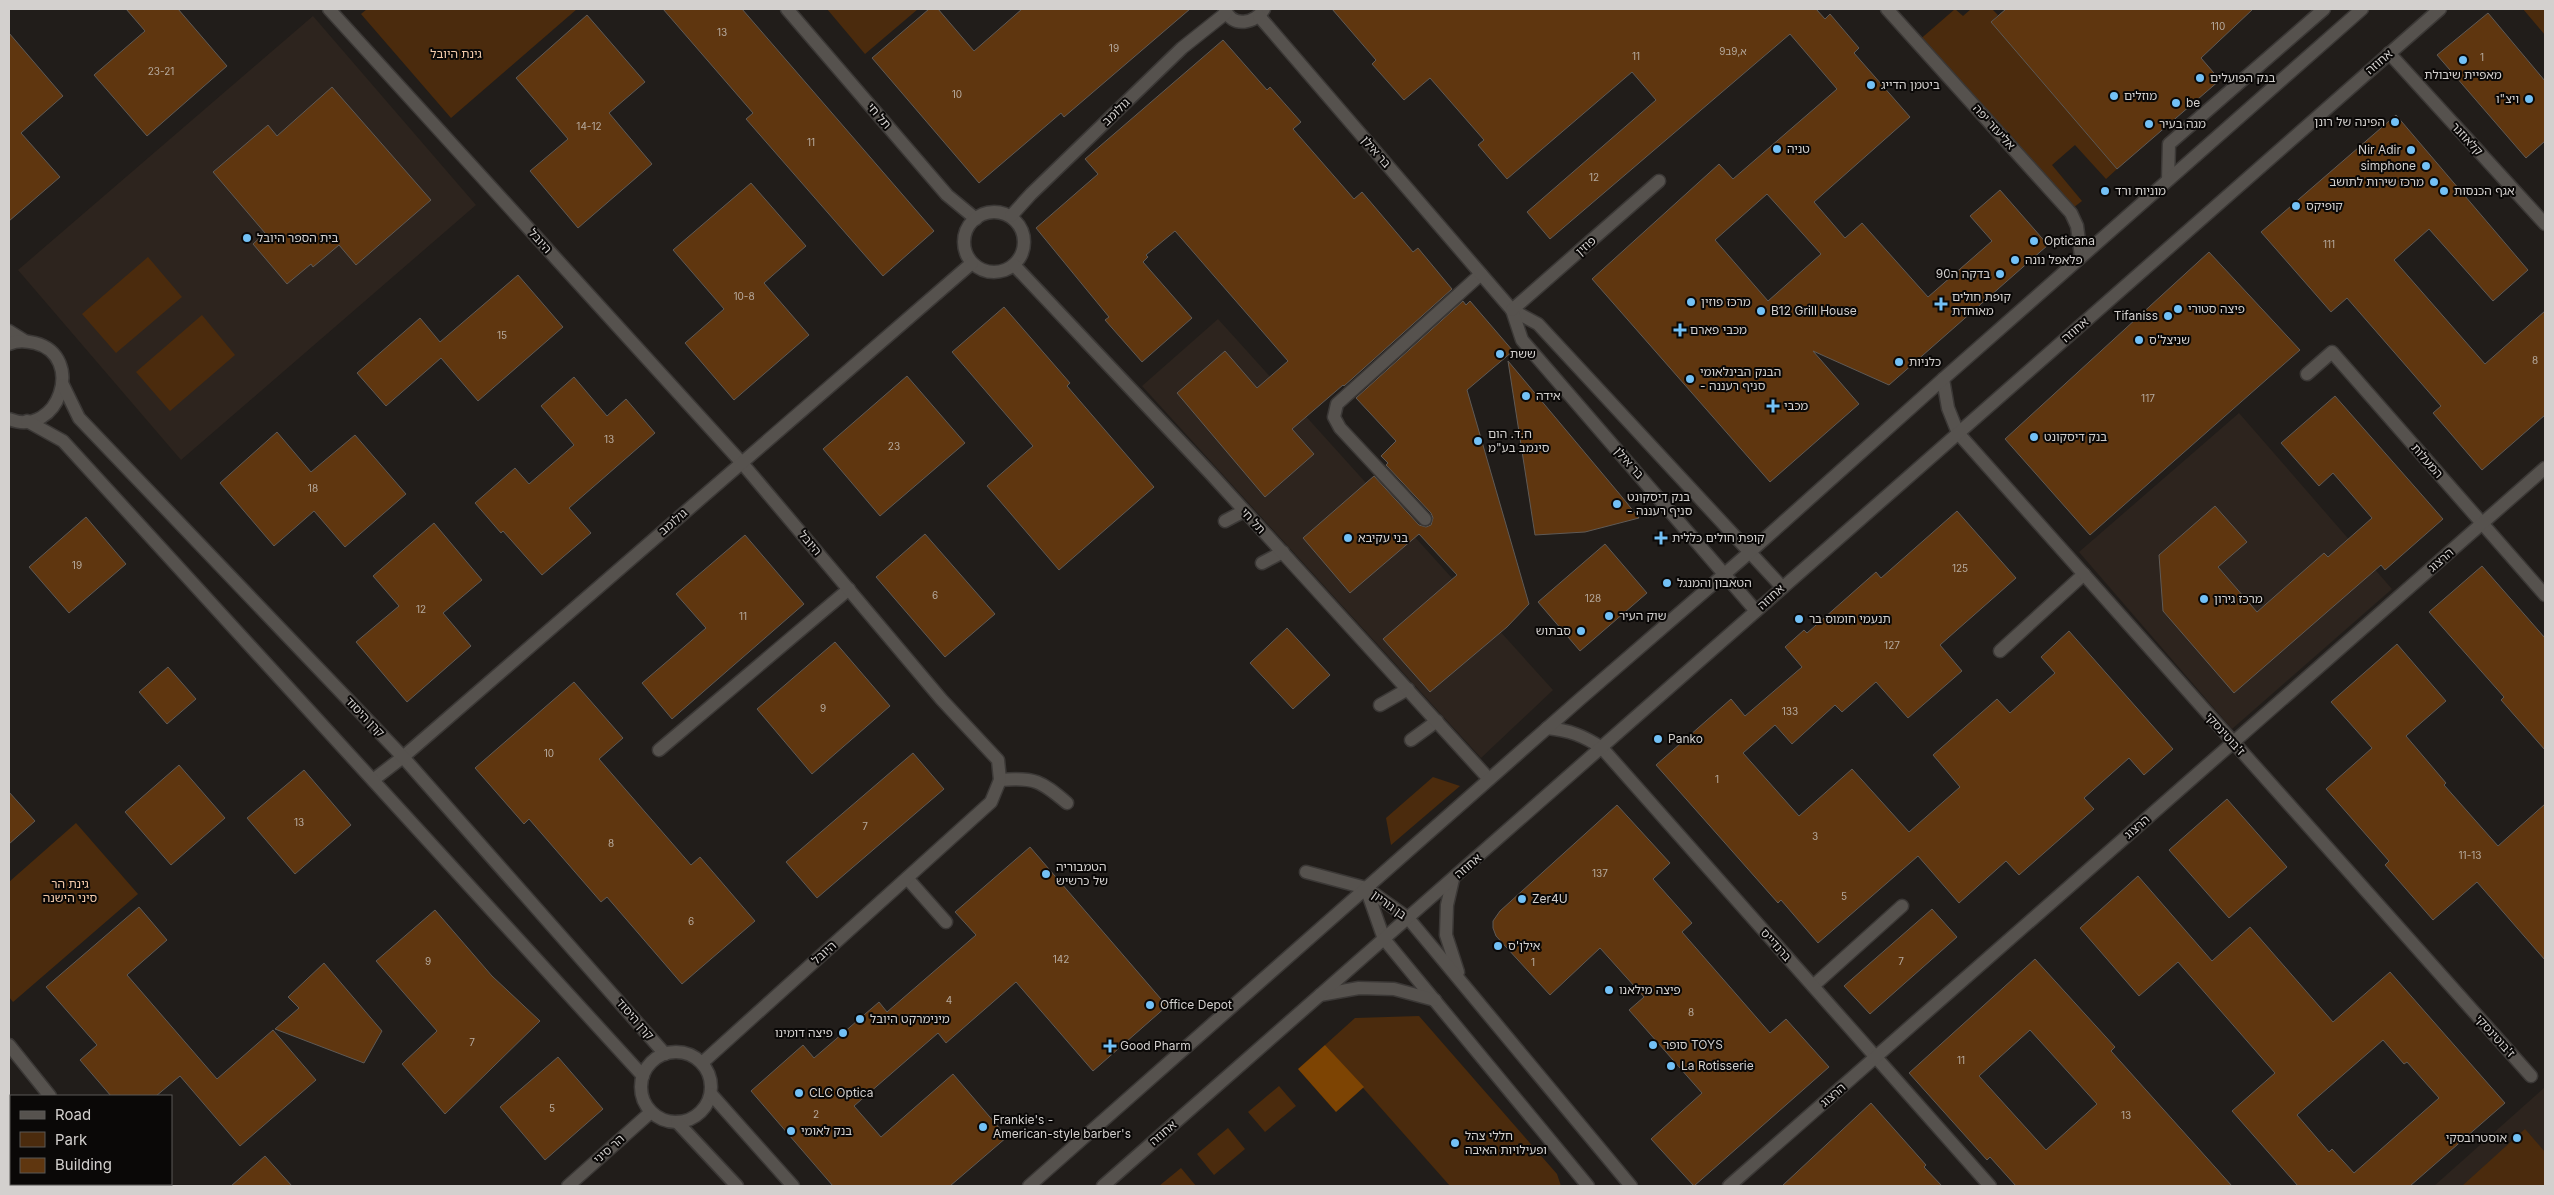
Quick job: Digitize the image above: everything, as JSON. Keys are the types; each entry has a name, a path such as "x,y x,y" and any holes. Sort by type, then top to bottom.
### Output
{"street":[{"name":"היובל","path":"329,9 742,463 942,700 998,760 1000,780 991,802 702,1063"},
{"name":"תל חי","path":"787,9 947,195 976,219"},
{"name":"אליעזר יפה","path":"1887,9 2071,213 2077,226 2081,256"},
{"path":"2168,180 2169,144 2324,9"},
{"path":"1029,1186 1547,728 1750,552 1942,378 2362,9"},
{"name":"אחוזה","path":"1103,1186 2440,9"},
{"name":"גולומב","path":"1011,216 1031,194 1182,48 1226,11"},
{"path":"1226,11 1238,22 1246,22 1262,13"},
{"name":"בר אילן","path":"1262,13 1512,310 1538,324 1782,587"},
{"name":"קלאוזנר","path":"2389,54 2545,224"},
{"name":"פוזין","path":"1512,310 1659,182"},
{"path":"996,212 1011,216 1021,228 1024,238 1021,257 1014,265 996,273 985,272 972,263 964,248 965,237 969,227 976,219 985,214 996,212"},
{"name":"גולומב","path":"373,780 403,757 972,263"},
{"name":"תל חי","path":"1014,265 1283,552 1489,780"},
{"path":"1425,519 1340,428 1334,417 1337,404 1481,274"},
{"name":"בר אילן","path":"1512,310 1522,340 1756,611"},
{"path":"9,331 25,341"},
{"path":"9,344 25,341"},
{"name":"קרן היסוד","path":"25,341 38,344 49,350 57,360 62,372 63,385 79,418 403,757 665,1054"},
{"name":"המעלות","path":"2307,374 2332,352 2545,595"},
{"name":"ז'בוטינסקי","path":"1942,378 1948,408 1958,433 2531,1076"},
{"path":"9,419 28,421 41,418 52,410 60,398 63,385"},
{"path":"28,421 63,441 643,1076"},
{"name":"הרצוג","path":"1729,1186 2545,468"},
{"path":"1225,521 1244,511"},
{"path":"1262,563 1283,552"},
{"path":"2000,651 2084,574"},
{"path":"660,750 849,589"},
{"path":"1380,706 1408,690"},
{"path":"1411,740 1437,721"},
{"name":"ברנדייס","path":"1547,728 1572,732 1585,737 1602,748 1990,1186"},
{"path":"1000,780 1026,778 1047,786 1067,803"},
{"path":"1306,872 1366,888"},
{"path":"907,878 946,922"},
{"path":"1452,879 1446,936 1460,980"},
{"name":"בן גוריון","path":"1366,888 1408,918 1631,1186"},
{"name":"בן גוריון","path":"1366,888 1384,939 1588,1186"},
{"path":"1813,986 1902,906"},
{"path":"1320,995 1359,988 1394,989 1435,1000"},
{"path":"9,1045 49,1095"},
{"path":"685,1053 702,1063 708,1072 711,1094 703,1111 686,1121 677,1122 667,1121 651,1112 642,1095 643,1076 648,1066 665,1054 685,1053"},
{"path":"711,1094 793,1186"},
{"name":"הר סיני","path":"568,1186 651,1112"},
{"path":"677,1122 737,1186"}],"shaded area":[{"name":"בית הספר היובל","path":"313,16 476,205 181,460 18,270"},
{"name":"בני עקיבא","path":"1218,319 1553,690 1481,758 1142,386"},
{"path":"2239,413 2392,589 2232,729 2079,552"},
{"path":"1325,1045 1364,1087 1336,1112 1298,1069"},
{"name":"אוסטרובסקי","path":"2545,1087 2545,1186 2434,1186"}],"green space":[{"name":"גינת היובל","path":"367,9 577,9 451,118 361,14"},
{"path":"827,9 918,9 865,54"},
{"path":"1955,9 1963,16 1971,9 1992,9 1998,15 1991,22 2117,169 2106,179 2075,145 2052,165 2082,201 2069,211 1917,42"},
{"path":"2523,9 2545,9 2545,35"},
{"path":"148,257 182,297 116,353 82,314"},
{"path":"202,315 235,355 170,411 136,372"},
{"path":"1433,777 1460,786 1391,845 1386,818"},
{"name":"גינת הר סיני הישנה","path":"76,823 138,894 13,1002 9,997 9,882"},
{"path":"1419,1016 1557,1174 1561,1186 1450,1186 1325,1045 1355,1018"},
{"path":"1279,1086 1296,1106 1265,1132 1248,1112"},
{"path":"1228,1128 1245,1149 1214,1175 1197,1154"},
{"path":"2525,1129 2545,1152 2545,1186 2462,1186"},
{"path":"1181,1168 1196,1186 1159,1186"}],"building":[{"path":"126,9 178,9 227,66 147,136 94,75 145,31"},
{"path":"663,9 742,9 934,231 883,276 746,119 753,113"},
{"path":"929,9 938,9 974,51 1022,9 1190,9 1064,117 1061,113 979,183 872,58"},
{"path":"1332,9 1816,9 1825,19 1830,14 1859,48 1854,53 1910,117 1814,202 1845,238 1862,223 1928,297 1992,241 1970,216 2000,190 2048,245 1889,385 1813,351 1859,404 1770,482 1592,279 1719,164 1733,179 1837,89 1790,34 1550,239 1527,212 1656,100 1632,72 1507,179 1478,145 1484,140 1430,78 1404,100 1372,64 1376,60","holes":["1767,194 1821,254 1768,301 1715,240"]},
{"path":"2006,9 2253,9 2201,58 2220,80 2117,169 1991,22"},
{"path":"2488,13 2545,81 2545,141 2526,158 2437,55"},
{"path":"587,15 645,82 609,113 652,164 578,228 530,171 568,139 516,78"},
{"path":"9,33 63,96 21,133 60,177 9,221"},
{"path":"1223,40 1267,90 1270,87 1301,122 1293,129 1354,199 1362,192 1413,252 1418,248 1452,289 1344,386 1292,429 1314,454 1265,497 1177,393 1225,351 1257,388 1288,361 1175,231 1146,255 1148,257 1143,262 1192,318 1142,362 1105,320 1109,317 1036,228 1098,174 1085,159"},
{"path":"332,87 431,200 356,265 339,245 313,267 311,264 287,284 253,244 265,233 213,172 268,125 277,136"},
{"path":"2396,115 2528,270 2493,301 2429,229 2394,260 2485,364 2545,311 2545,415 2482,470 2433,413 2441,406 2347,298 2331,312 2261,232"},
{"path":"751,183 806,246 764,283 809,335 734,400 685,343 724,309 673,250"},
{"path":"2209,252 2300,350 2090,535 2005,439"},
{"path":"518,275 563,327 478,401 441,358 386,406 357,373 420,318 440,342"},
{"path":"1463,301 1466,305 1470,301 1513,351 1467,390 1529,604 1507,627 1430,692 1383,639 1457,575 1419,534 1350,593 1303,538 1374,476 1419,525 1426,527 1431,525 1433,518 1431,513 1386,465 1388,463 1381,456 1396,441 1356,398"},
{"path":"1004,307 1070,383 1067,386 1154,487 1059,570 987,486 1033,446 952,352"},
{"path":"1508,361 1639,518 1585,532 1535,535"},
{"path":"907,376 965,443 880,516 823,449"},
{"path":"574,377 607,416 626,399 655,433 569,508 591,533 542,575 475,503 515,468 529,484 574,445 541,406"},
{"path":"2335,396 2443,519 2385,570 2381,565 2234,693 2163,611 2159,555 2215,506 2247,542 2218,567 2257,612 2324,553 2328,557 2372,518 2333,473 2319,486 2281,443"},
{"path":"277,432 311,472 355,435 406,494 345,547 314,511 274,546 220,483"},
{"path":"1957,511 2016,578 1940,645 1962,671 1908,718 1876,682 1842,712 1835,705 1792,744 1775,725 1743,753 1799,816 1852,769 1909,832 1960,787 1933,755 1997,699 2010,713 2055,673 2041,657 2069,631 2173,749 2144,775 2129,758 2084,798 2094,809 2019,875 2006,861 1959,903 1918,856 1818,943 1781,900 1778,903 1656,765 1731,699 1745,716 1802,667 1785,647 1804,630 1807,633 1876,572 1881,578"},
{"path":"86,517 126,564 69,613 29,567"},
{"path":"434,523 482,580 443,613 471,646 407,702 356,642 399,606 373,576"},
{"path":"925,534 995,614 945,657 876,577"},
{"path":"745,535 804,604 672,719 642,683 706,628 676,594"},
{"path":"1605,544 1647,593 1580,651 1538,602"},
{"path":"2482,566 2545,638 2545,750 2501,700 2504,697 2429,612"},
{"path":"1287,628 1330,675 1293,709 1250,663"},
{"path":"835,642 890,706 812,774 757,709"},
{"path":"2397,644 2446,701 2406,736 2446,783 2444,785 2498,846 2545,804 2545,960 2477,882 2433,920 2385,865 2389,861 2326,789 2372,748 2331,702"},
{"path":"168,667 196,699 167,724 139,692"},
{"path":"574,682 623,738 599,759 691,865 700,857 755,921 682,984 607,897 601,902 529,819 524,824 475,768"},
{"path":"913,753 944,789 817,898 786,862"},
{"path":"179,765 225,818 171,865 125,812"},
{"path":"304,770 351,825 295,874 247,818"},
{"path":"9,792 35,821 9,844"},
{"path":"2227,799 2287,867 2229,918 2169,850"},
{"path":"1617,805 1670,863 1653,879 1692,923 1682,932 1770,1033 1786,1019 1829,1067 1694,1186 1651,1139 1702,1093 1629,1010 1644,997 1600,948 1550,995 1496,936 1493,928 1493,921 1500,911"},
{"path":"1030,847 1167,1006 1093,1071 1016,982 946,1043 938,1033 854,1106 881,1137 953,1074 1007,1137 950,1186 833,1186 751,1091 803,1045 814,1058 879,1002 887,1012 976,935 955,912"},
{"path":"2138,876 2212,961 2250,927 2333,1022 2390,972 2505,1103 2410,1186 2298,1186 2232,1111 2275,1073 2178,962 2139,996 2080,928","holes":["2383,1040 2404,1064 2407,1062 2439,1098 2354,1173 2332,1149 2329,1152 2297,1115"]},
{"path":"139,907 167,940 127,975 217,1079 273,1030 316,1080 240,1146 180,1076 157,1095 110,1095 80,1060 97,1045 46,987"},
{"path":"1932,909 1957,937 1870,1014 1844,986"},
{"path":"435,910 492,976 540,1021 445,1114 402,1064 437,1031 376,961"},
{"path":"2035,959 2115,1047 2111,1051 2232,1186 2016,1186 1990,1157 1987,1160 1909,1073","holes":["2030,1030 2097,1104 2046,1150 1979,1076"]},
{"path":"324,963 382,1031 364,1063 275,1029 299,1008 288,997"},
{"path":"558,1057 603,1109 545,1160 500,1107"},
{"path":"1871,1103 1942,1186 1782,1186"},
{"path":"265,1156 292,1186 231,1186"}],"place":[{"name":"מאפיית שיבולת","path":"2463,60"},
{"name":"בנק הפועלים","path":"2200,78"},
{"name":"ביטמן הדייג","path":"1871,85"},
{"name":"מוזלים","path":"2114,96"},
{"name":"ויצ\"ו","path":"2529,99"},
{"name":"be","path":"2176,103"},
{"name":"הפינה של רונן","path":"2395,122"},
{"name":"מגה בעיר","path":"2149,124"},
{"name":"טניה","path":"1777,149"},
{"name":"Nir Adir","path":"2411,150"},
{"name":"simphone","path":"2426,166"},
{"name":"מרכז שירות לתושב","path":"2434,182"},
{"name":"מוניות ורד","path":"2105,191"},
{"name":"אגף הכנסות","path":"2444,191"},
{"name":"קופיקס","path":"2296,206"},
{"name":"בית הספר היובל","path":"247,238"},
{"name":"Opticana","path":"2034,241"},
{"name":"פלאפל נונה","path":"2015,260"},
{"name":"בדקה ה90","path":"2000,274"},
{"name":"מרכז פוזין","path":"1691,302"},
{"name":"קופת חולים מאוחדת","path":"1941,304"},
{"name":"פיצה סטורי","path":"2178,309"},
{"name":"B12 Grill House","path":"1761,311"},
{"name":"Tifaniss","path":"2168,316"},
{"name":"מכבי פארם","path":"1680,330"},
{"name":"שניצל'ס","path":"2139,340"},
{"name":"ששת","path":"1500,354"},
{"name":"כלניות","path":"1899,362"},
{"name":"הבנק הבינלאומי - סניף רעננה","path":"1690,379"},
{"name":"אידה","path":"1526,396"},
{"name":"מכבי","path":"1773,406"},
{"name":"בנק דיסקונט","path":"2034,437"},
{"name":"ח.ד. הום סינמב בע\"מ","path":"1478,441"},
{"name":"בנק דיסקונט - סניף רעננה","path":"1617,504"},
{"name":"בני עקיבא","path":"1348,538"},
{"name":"קופת חולים כללית","path":"1661,538"},
{"name":"הטאבון והמנגל","path":"1667,583"},
{"name":"מרכז גירון","path":"2204,599"},
{"name":"שוק העיר","path":"1609,616"},
{"name":"תנעמי חומוס בר","path":"1799,619"},
{"name":"סבתוש","path":"1581,631"},
{"name":"Panko","path":"1658,739"},
{"name":"הטמבוריה של כרשיש","path":"1046,874"},
{"name":"Zer4U","path":"1522,899"},
{"name":"אילן'ס","path":"1498,946"},
{"name":"פיצה מילאנו","path":"1609,990"},
{"name":"Office Depot","path":"1150,1005"},
{"name":"מינימרקט היובל","path":"860,1019"},
{"name":"פיצה דומינו","path":"843,1033"},
{"name":"סופר TOYS","path":"1653,1045"},
{"name":"Good Pharm","path":"1110,1046"},
{"name":"La Rotisserie","path":"1671,1066"},
{"name":"CLC Optica","path":"799,1093"},
{"name":"Frankie's - American-style barber's","path":"983,1127"},
{"name":"בנק לאומי","path":"791,1131"},
{"name":"אוסטרובסקי","path":"2517,1138"},
{"name":"חללי צהל ופעילויות האיבה","path":"1455,1143"}]}
